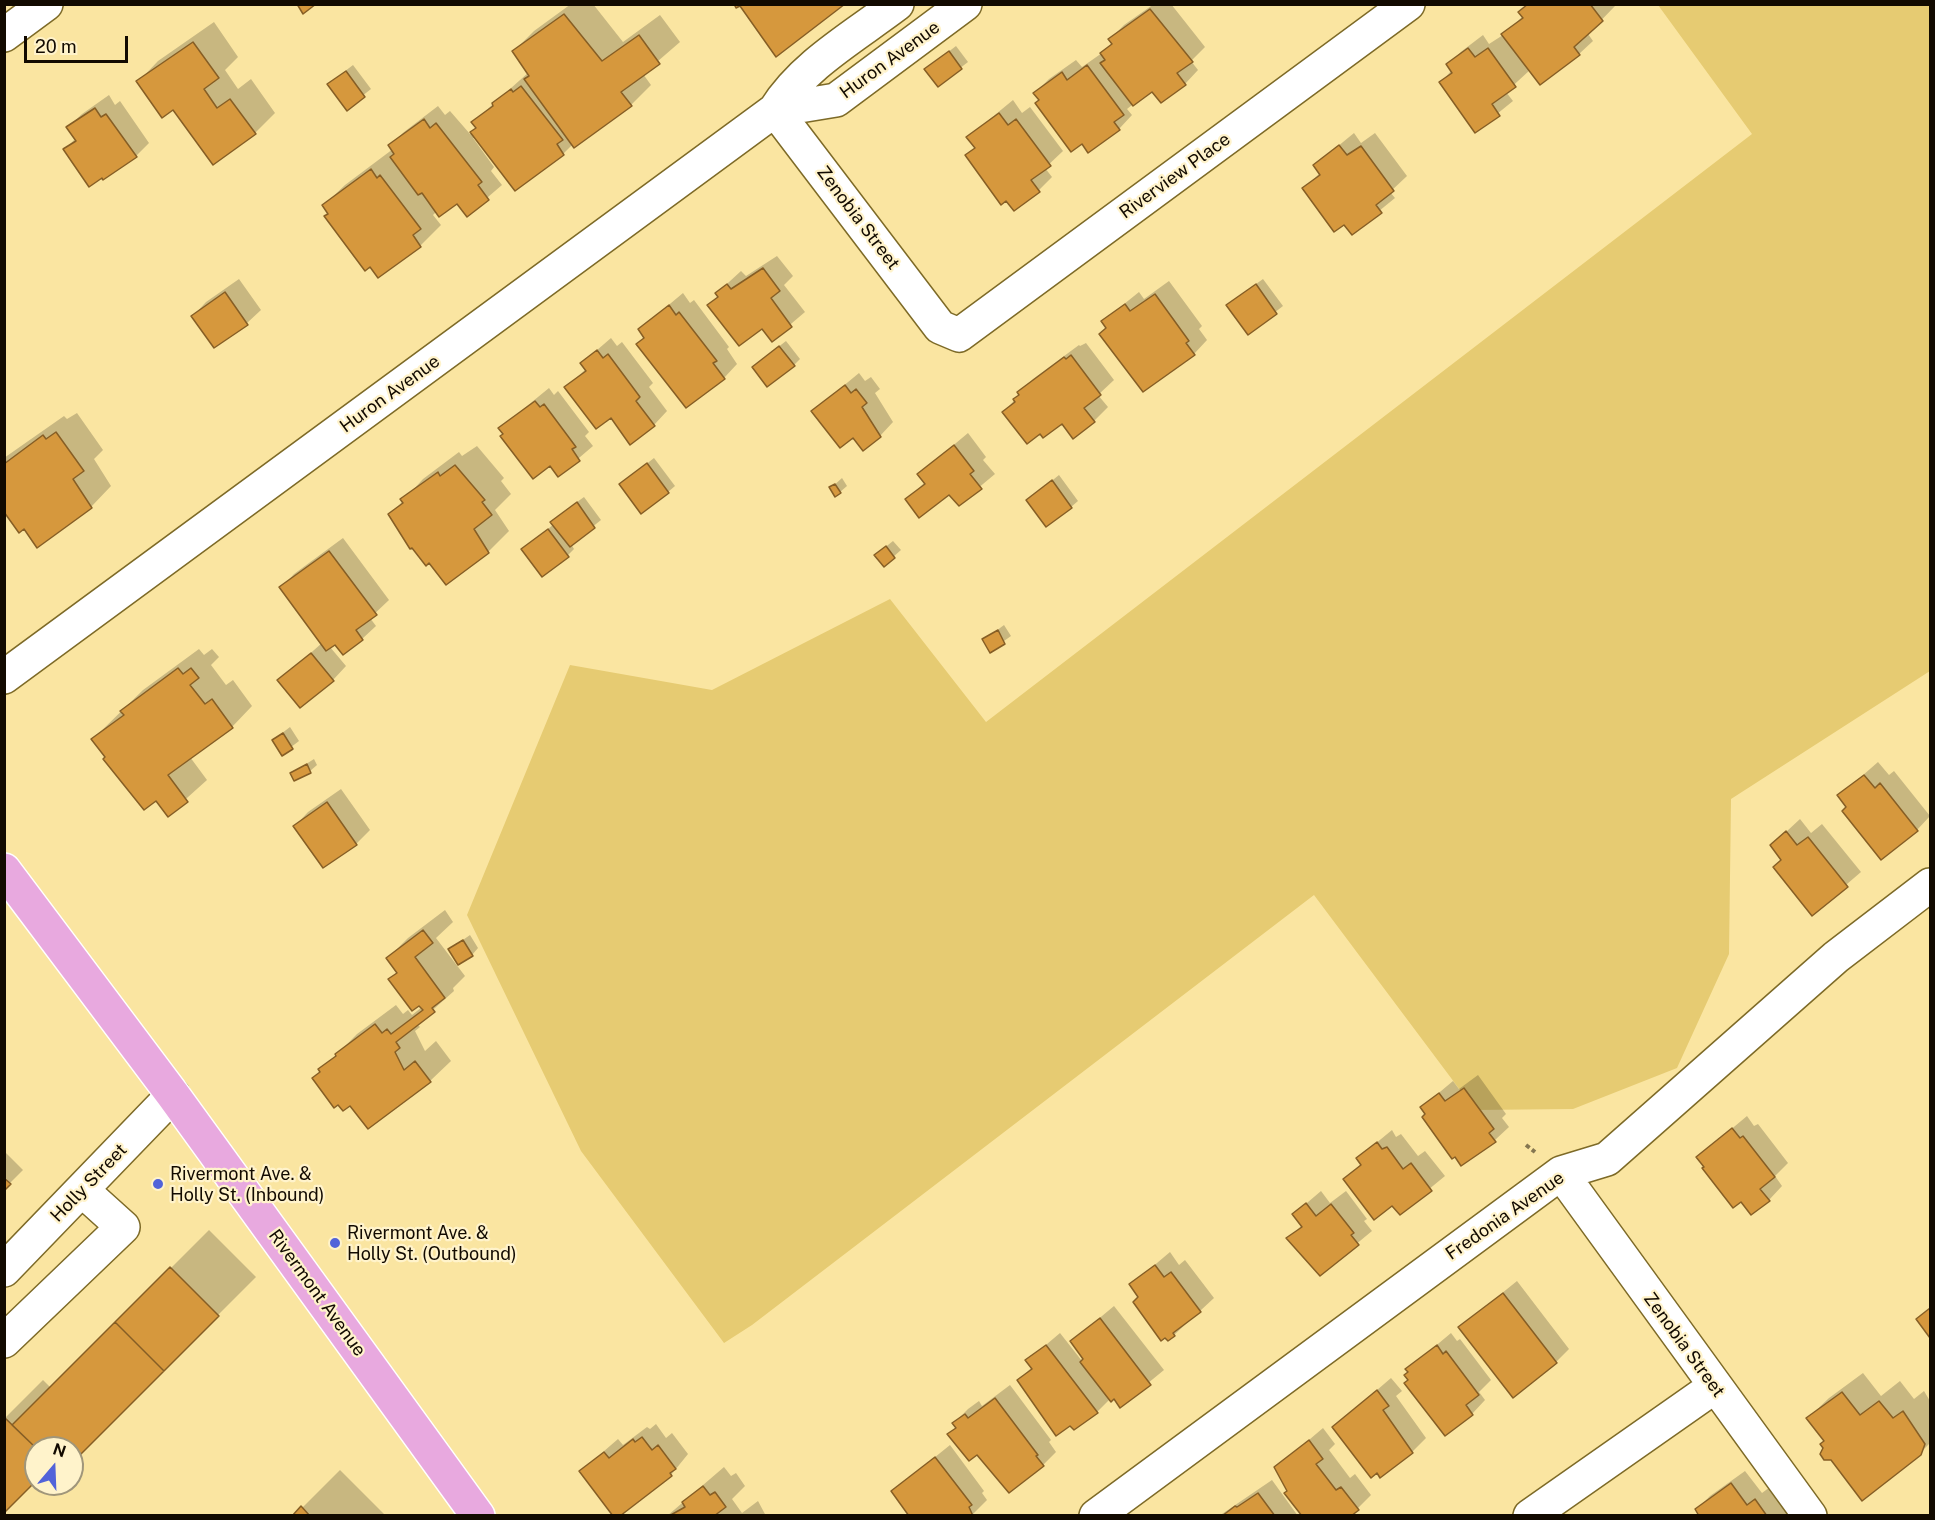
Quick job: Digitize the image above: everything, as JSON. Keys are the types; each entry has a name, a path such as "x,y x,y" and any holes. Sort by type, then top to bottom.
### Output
{"main road":[{"name":"Rivermont Avenue","path":"4,870 173,1095 478,1515"}],"street":[{"path":"4,35 46,4"},
{"name":"Huron Avenue","path":"4,677 775,110 789,89 816,64 897,4"},
{"name":"Huron Avenue","path":"775,110 836,100 965,4"},
{"name":"Riverview Place","path":"940,327 959,335 1408,4"},
{"name":"Zenobia Street","path":"775,110 940,327"},
{"name":"Fredonia Avenue","path":"1096,1515 1561,1173 1607,1160 1836,957 1930,885"},
{"name":"Holly Street","path":"4,1270 173,1095"},
{"name":"Zenobia Street","path":"1561,1173 1714,1387 1810,1515"},
{"path":"4,1341 123,1227 82,1190"},
{"path":"1530,1515 1714,1387"}],"shaded area":[{"path":"1658,5 1930,5 1930,671 1731,799 1729,954 1677,1068 1573,1109 1475,1110 1314,895 752,1325 724,1343 581,1151 467,915 570,665 712,690 890,599 986,722 1752,134"}],"building":[{"path":"297,4 316,4 303,14"},
{"path":"734,4 845,4 776,57 740,6 736,8"},
{"path":"1528,4 1590,4 1603,21 1574,47 1580,55 1540,85 1501,34 1523,18 1518,12"},
{"path":"1150,9 1193,62 1177,73 1186,85 1161,103 1152,92 1133,106 1100,63 1105,60 1100,53 1112,44 1108,39"},
{"path":"564,14 602,61 639,35 660,64 621,92 632,106 574,148 524,79 529,76 512,51"},
{"path":"193,42 219,78 204,89 217,108 230,99 256,134 213,165 173,110 162,118 136,81"},
{"path":"1468,48 1475,57 1488,48 1516,87 1492,104 1500,116 1475,133 1439,82 1452,73 1446,64"},
{"path":"949,51 962,69 938,87 924,69"},
{"path":"1087,65 1124,115 1114,122 1120,130 1088,153 1082,144 1071,152 1035,103 1039,100 1033,93 1062,72 1067,80"},
{"path":"346,71 365,97 347,111 327,84"},
{"path":"521,86 563,140 557,144 564,155 515,191 470,132 476,128 471,122 493,106 492,103 511,89 513,92"},
{"path":"95,108 101,117 106,114 137,157 89,187 63,149 76,141 66,127"},
{"path":"999,113 1008,125 1016,119 1051,166 1031,180 1040,192 1014,211 1006,201 1001,205 965,155 975,148 966,137"},
{"path":"424,119 430,128 436,123 482,182 478,185 489,200 467,217 457,204 439,217 422,193 418,195 390,157 394,154 388,145"},
{"path":"1339,145 1347,155 1361,146 1394,191 1376,205 1382,213 1352,235 1344,225 1334,232 1302,188 1320,175 1313,165"},
{"path":"371,169 377,178 380,175 421,229 413,235 421,247 378,278 370,267 365,271 324,216 328,214 322,205"},
{"path":"763,268 780,291 771,298 792,327 772,342 762,329 739,346 707,305 718,297 715,293 727,284 731,289"},
{"path":"1256,284 1277,314 1248,335 1226,305"},
{"path":"225,292 248,325 214,348 191,316"},
{"path":"1155,294 1189,341 1186,343 1195,355 1143,392 1099,334 1106,328 1101,321 1125,304 1130,311"},
{"path":"669,305 676,315 679,312 717,361 713,363 725,379 686,408 636,344 644,338 638,329"},
{"path":"779,346 795,366 767,387 752,367"},
{"path":"597,350 603,358 608,354 640,397 636,401 655,426 630,445 611,418 596,429 564,387 586,371 580,363"},
{"path":"1071,355 1101,395 1084,408 1095,422 1073,439 1062,424 1043,438 1040,434 1027,444 1002,412 1015,402 1013,399 1019,395 1017,392 1064,357 1066,359"},
{"path":"845,385 851,393 856,389 867,403 862,407 881,437 863,451 853,438 840,448 811,411"},
{"path":"535,401 540,407 544,404 576,447 572,449 580,461 558,477 550,466 533,479 500,436 503,434 498,428"},
{"path":"56,432 84,471 73,479 92,508 37,548 24,529 19,533 4,512 4,464 43,435 46,439"},
{"path":"954,445 974,471 970,474 982,489 959,506 949,495 919,518 905,499 925,484 917,474"},
{"path":"647,463 669,493 641,514 619,484"},
{"path":"455,465 485,500 482,502 492,515 474,529 489,553 446,585 429,563 426,566 412,548 410,549 388,514 403,503 400,499 438,472 440,476"},
{"path":"1052,480 1072,508 1046,527 1026,500"},
{"path":"835,484 841,493 835,497 829,487"},
{"path":"577,502 595,528 570,547 550,522"},
{"path":"548,529 569,557 542,577 521,549"},
{"path":"886,546 895,558 884,567 874,555"},
{"path":"329,551 377,615 356,630 363,640 343,655 335,645 326,651 279,587"},
{"path":"998,630 1005,644 990,653 982,639"},
{"path":"311,653 334,681 300,708 277,680"},
{"path":"178,668 183,674 191,668 199,678 190,685 205,704 212,699 233,728 168,775 188,802 168,817 156,801 144,810 103,759 105,757 91,739 124,715 120,711"},
{"path":"283,733 293,749 282,756 272,740"},
{"path":"307,764 311,773 294,781 290,773"},
{"path":"1864,775 1875,788 1880,783 1918,831 1881,860 1842,811 1846,807 1837,795"},
{"path":"327,802 357,845 323,868 293,826"},
{"path":"1786,831 1797,845 1808,837 1848,887 1812,916 1773,867 1781,860 1770,845"},
{"path":"423,930 433,943 415,957 445,998 432,1008 435,1012 396,1042 400,1048 395,1052 404,1070 415,1061 431,1082 368,1129 350,1106 343,1111 338,1105 334,1108 312,1078 320,1072 318,1069 336,1056 335,1054 375,1024 382,1033 387,1029 391,1034 423,1010 419,1006 412,1011 388,979 397,973 386,958"},
{"path":"463,940 473,956 458,965 448,949"},
{"path":"1464,1088 1494,1129 1489,1133 1496,1142 1461,1166 1455,1157 1452,1159 1422,1117 1425,1114 1420,1107 1439,1093 1445,1101"},
{"path":"1732,1128 1740,1138 1743,1136 1775,1177 1760,1189 1770,1201 1751,1215 1741,1202 1733,1208 1696,1157"},
{"path":"1377,1142 1382,1149 1387,1147 1403,1169 1411,1163 1432,1191 1400,1215 1392,1206 1374,1220 1343,1179 1361,1165 1356,1158"},
{"path":"4,1178 11,1184 4,1191"},
{"path":"1306,1203 1316,1216 1331,1204 1354,1233 1351,1235 1359,1245 1320,1276 1286,1238 1302,1227 1292,1214"},
{"path":"1155,1265 1164,1277 1171,1272 1201,1312 1173,1333 1175,1336 1168,1341 1165,1338 1161,1341 1133,1302 1138,1297 1129,1284"},
{"path":"170,1267 219,1316 164,1371 115,1322"},
{"path":"1503,1293 1557,1363 1513,1398 1458,1327"},
{"path":"1930,1308 1930,1338 1916,1319"},
{"path":"1100,1318 1151,1385 1120,1408 1114,1399 1111,1402 1080,1362 1083,1359 1070,1341"},
{"path":"115,1322 164,1371 84,1451 84,1436 24,1436 12,1425"},
{"path":"1046,1345 1098,1413 1074,1430 1070,1426 1056,1436 1017,1380 1032,1369 1025,1360"},
{"path":"1437,1345 1443,1354 1446,1351 1479,1395 1466,1405 1473,1415 1445,1436 1404,1383 1408,1380 1404,1375 1408,1372 1405,1369"},
{"path":"1377,1390 1389,1406 1383,1410 1413,1453 1380,1478 1377,1473 1371,1478 1332,1427"},
{"path":"1842,1392 1860,1415 1879,1401 1893,1418 1903,1411 1925,1444 1921,1455 1862,1501 1831,1460 1824,1460 1820,1454 1823,1448 1820,1444 1824,1441 1806,1418"},
{"path":"995,1398 1044,1466 1009,1493 977,1455 969,1461 947,1434 956,1428 952,1423 965,1414 968,1418"},
{"path":"4,1417 24,1436 24,1493 4,1513"},
{"path":"642,1437 652,1450 658,1445 676,1469 670,1473 672,1476 620,1516 613,1516 579,1471 604,1452 609,1458 633,1439 635,1442"},
{"path":"1309,1440 1323,1459 1316,1464 1336,1490 1341,1487 1359,1510 1351,1516 1302,1516 1284,1493 1287,1491 1274,1467"},
{"path":"935,1457 972,1505 969,1507 973,1516 909,1516 891,1491"},
{"path":"1731,1483 1747,1505 1755,1499 1767,1516 1699,1516 1695,1509"},
{"path":"703,1486 710,1495 715,1492 726,1507 714,1516 669,1516 685,1507 682,1502"},
{"path":"1258,1493 1275,1516 1222,1516 1235,1506 1237,1507"},
{"path":"301,1506 310,1516 292,1516"}],"place":[{"name":"Rivermont Ave. & Holly St. (Inbound)","path":"158,1184"},
{"name":"Rivermont Ave. & Holly St. (Outbound)","path":"335,1243"}]}
